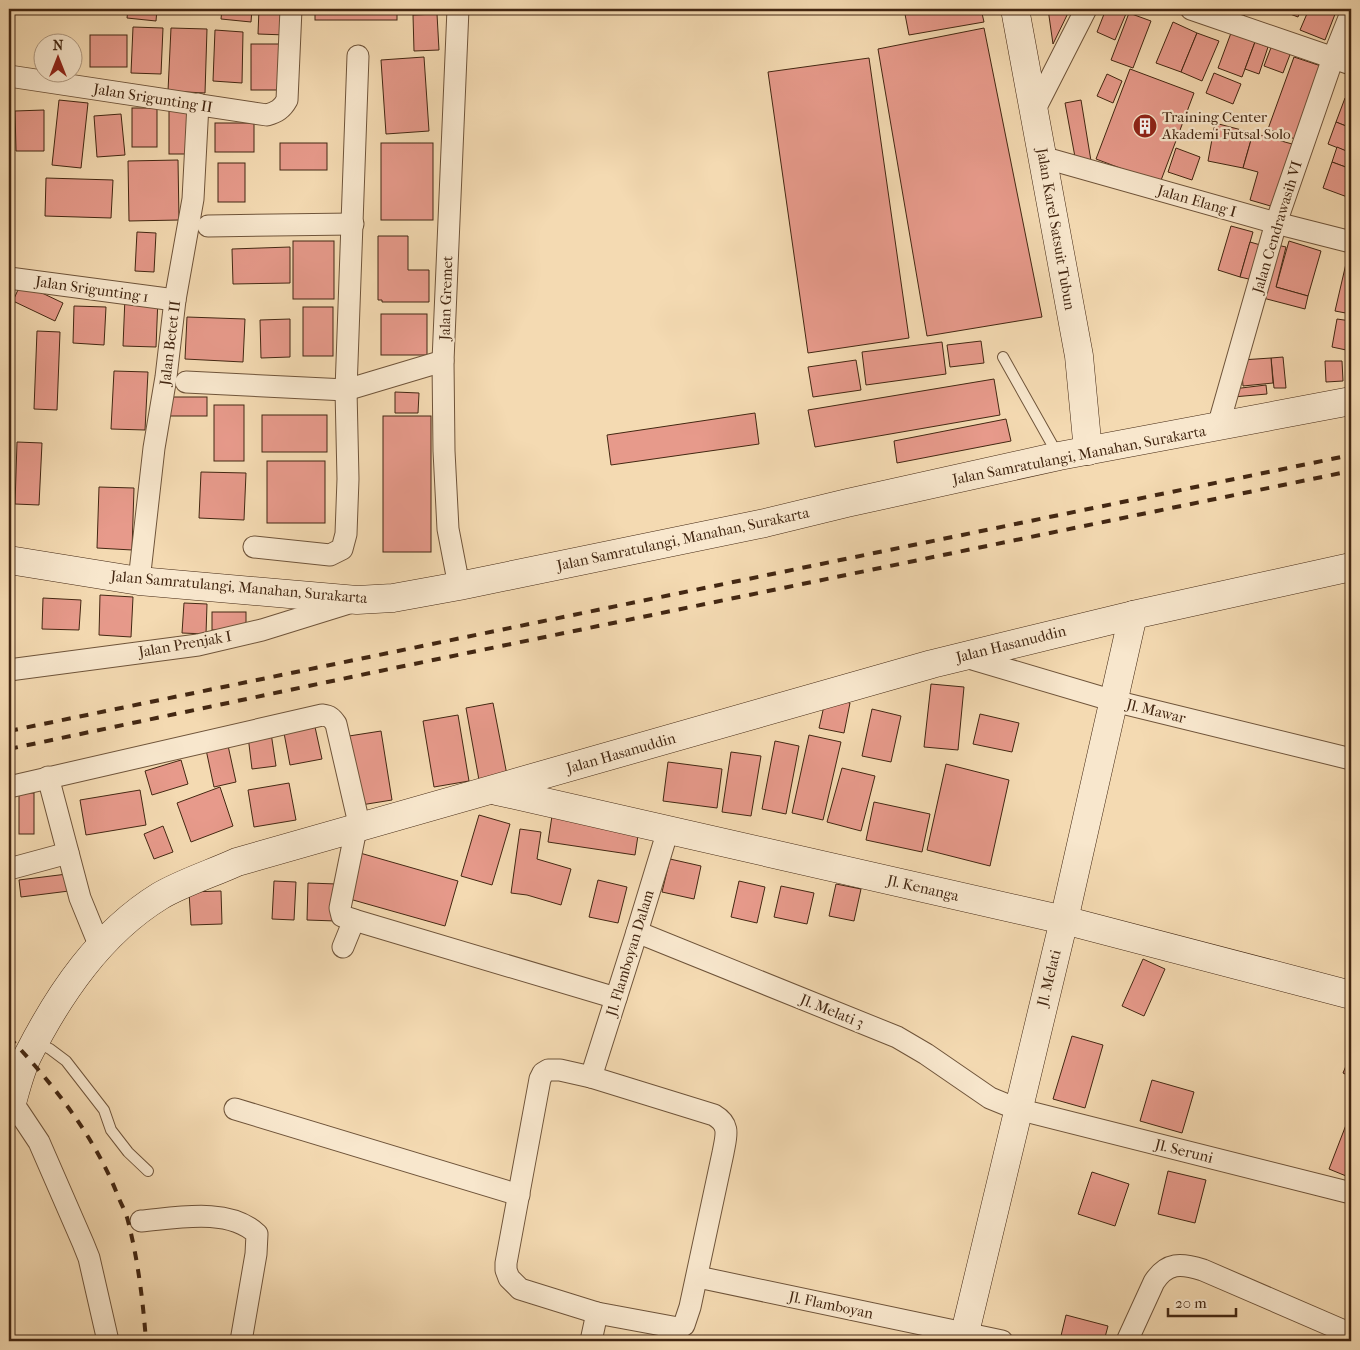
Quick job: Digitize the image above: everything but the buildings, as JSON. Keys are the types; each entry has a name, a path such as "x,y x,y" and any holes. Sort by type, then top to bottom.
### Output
{"main road":[{"name":"Jalan Karel Satsuit Tubun","path":"1015,9 1079,356 1088,451"},
{"name":"Jalan Samratulangi, Manahan, Surakarta","path":"9,560 139,581 356,600 393,598 765,523 846,503 1059,456 1351,401"},
{"name":"Jalan Hasanuddin","path":"10,1104 35,1042 69,985 100,946 138,911 162,896 237,862 962,656 1133,614 1351,567"},
{"name":"Jl. Melati","path":"964,1337 1017,1109 1064,920 1133,614"},
{"name":"Jl. Kenanga","path":"492,790 1064,920 1351,995"}],"street":[{"name":"Jalan Srigunting II","path":"9,76 267,115 283,107 287,100 291,9"},
{"name":"Jalan Gremet","path":"458,9 443,361 444,451 448,529 460,586"},
{"path":"1034,111 1086,9"},
{"path":"1191,9 1342,61"},
{"name":"Jalan Cendrawasih VI","path":"1221,416 1276,223 1342,61 1351,13"},
{"path":"254,547 330,554 342,548 346,534 348,479 346,390 358,56"},
{"name":"Jalan Betet II","path":"139,581 154,448 166,377 175,300 193,198 198,104"},
{"name":"Jalan Elang I","path":"1042,157 1276,223 1351,242"},
{"path":"208,226 353,224"},
{"name":"Jalan Srigunting 1","path":"9,278 175,300"},
{"path":"186,382 346,390 443,361"},
{"name":"Jalan Prenjak I","path":"9,670 198,644 262,630 356,600"},
{"name":"Jl. Mawar","path":"962,656 1114,701 1351,759"},
{"path":"9,787 205,741 328,716 336,724 358,828 340,908 342,916 616,998"},
{"path":"48,777 80,898 100,946"},
{"name":"Jl. Flamboyan Dalam","path":"590,1077 668,830"},
{"path":"9,869 68,853"},
{"path":"344,947 354,920"},
{"name":"Jl. Melati 3","path":"637,932 898,1037 990,1098 1017,1109"},
{"path":"548,1070 560,1070 590,1077 714,1115 721,1119 724,1124 726,1133 723,1153 698,1277 684,1325 678,1328 597,1313 520,1289 509,1278 506,1270 540,1079 543,1073 548,1070"},
{"path":"10,1104 39,1142 86,1250 108,1341"},
{"path":"235,1109 519,1194"},
{"name":"Jl. Seruni","path":"1017,1109 1351,1193"},
{"path":"140,1221 211,1217 239,1222 251,1228 257,1234 257,1249 241,1341"},
{"path":"1127,1341 1159,1274 1168,1267 1179,1266 1203,1270 1351,1334"},
{"name":"Jl. Flamboyan","path":"698,1277 964,1337 1002,1341"},
{"path":"591,1341 597,1313"}],"lane":[{"path":"1003,357 1059,456"},
{"path":"35,1042 50,1049 66,1061 104,1110 111,1130 128,1152 148,1171"}],"railway":[{"path":"9,731 1351,455"},
{"path":"9,749 1351,471"},
{"path":"9,1037 71,1111 85,1131 108,1174 126,1214 132,1236 140,1281 146,1341"}],"place":[{"name":"Training Center Akademi Futsal Solo","path":"1145,126"}]}
